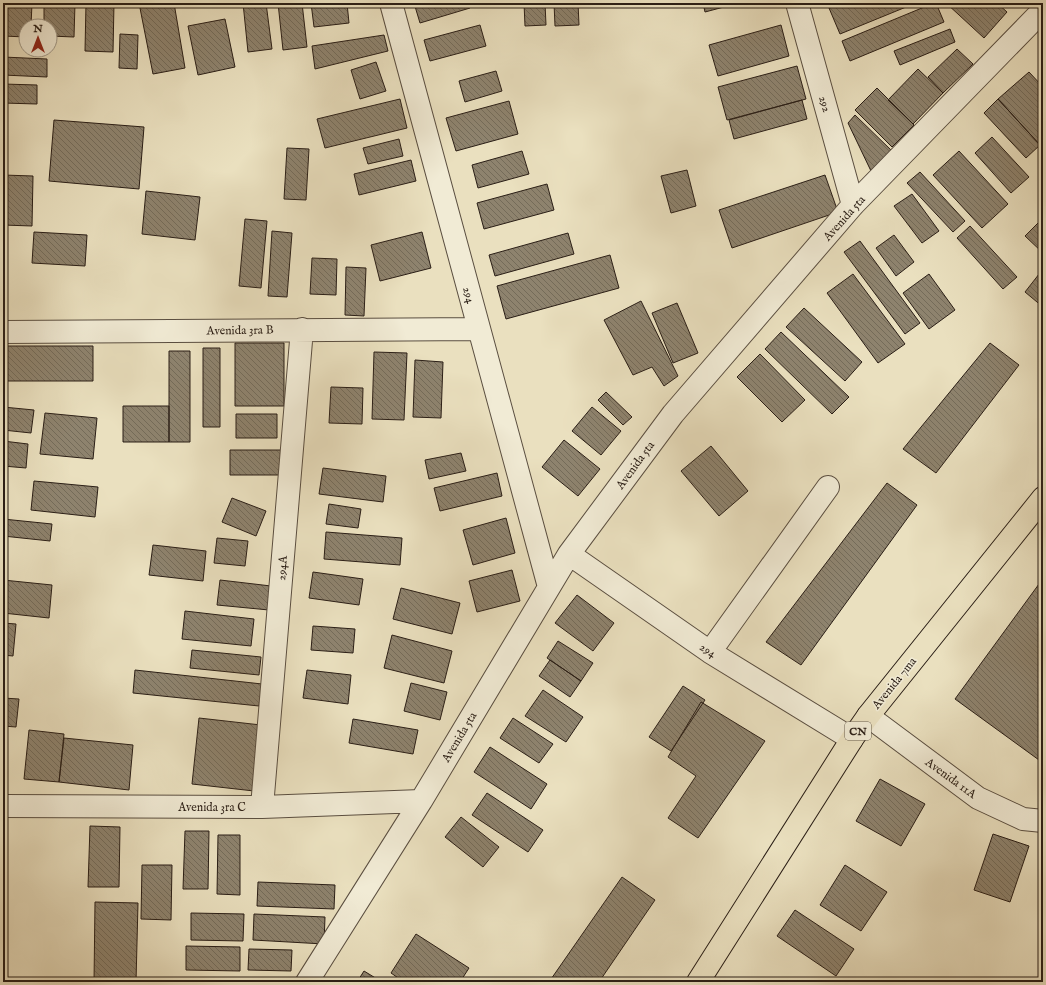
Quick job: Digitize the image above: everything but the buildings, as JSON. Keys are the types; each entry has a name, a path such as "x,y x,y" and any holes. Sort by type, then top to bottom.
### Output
{"highway":[{"name":"Avenida 7ma","path":"698,982 868,716 1043,498"}],"street":[{"name":"294","path":"390,3 549,586"},
{"name":"292","path":"797,3 854,205"},
{"name":"Avenida 5ta","path":"307,982 421,801 569,554 673,414 854,205 1043,10"},
{"name":"294A","path":"262,807 302,329"},
{"name":"Avenida 3ra B","path":"3,332 478,329"},
{"path":"710,652 828,487"},
{"name":"294","path":"569,554 710,652 852,739"},
{"name":"Avenida 11A","path":"868,716 978,798 1023,819 1043,822"},
{"name":"Avenida 3ra C","path":"3,806 262,807 421,801"}]}
